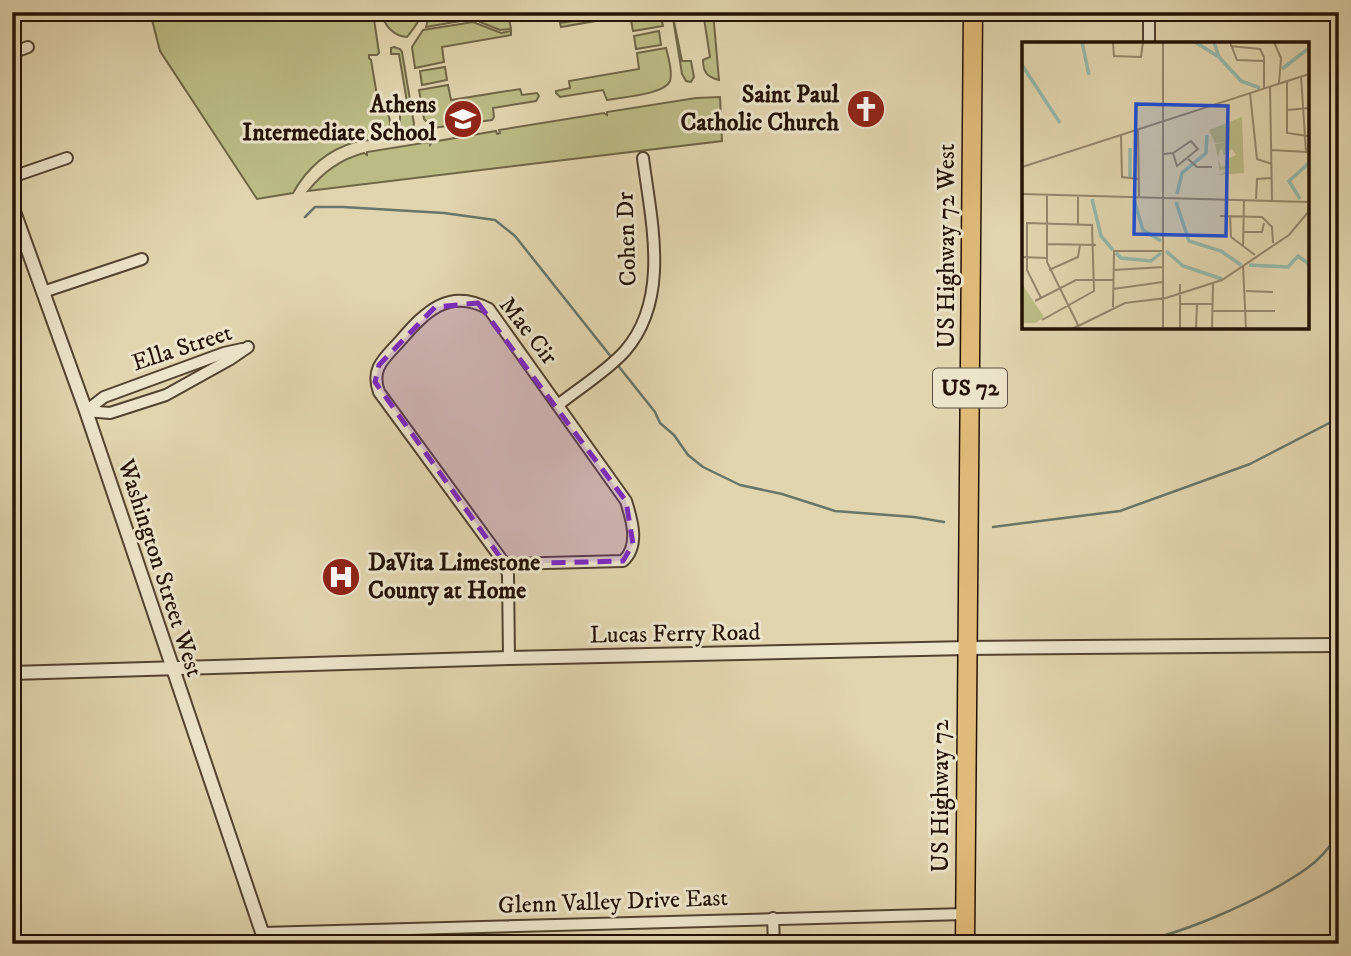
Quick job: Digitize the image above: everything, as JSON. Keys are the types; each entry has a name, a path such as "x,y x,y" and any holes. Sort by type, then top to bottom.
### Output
{"highway":[{"name":"US Highway 72 West","path":"967,648 973,12"},
{"name":"US Highway 72","path":"965,944 967,648"}],"street":[{"path":"1149,12 1149,42"},
{"path":"12,53 28,47"},
{"path":"12,177 67,158"},
{"name":"Cohen Dr","path":"558,405 619,356 641,328 652,291 655,268 643,158"},
{"name":"Washington Street West","path":"12,206 86,411 264,938"},
{"path":"43,292 142,259"},
{"name":"Mae Cir","path":"466,300 488,309 626,501 632,520 631,554 623,561 505,564 379,392 375,376 379,365 424,313 444,304 466,300"},
{"name":"Ella Street","path":"248,347 166,395 110,413 86,411 104,397 224,353 248,347"},
{"path":"505,564 508,576 509,658"},
{"name":"Lucas Ferry Road","path":"12,673 967,648 1339,645"},
{"name":"Glenn Valley Drive East","path":"264,938 773,918 965,914"},
{"path":"773,918 774,944"}],"highlighted area":[{"path":"478,303 626,501 633,544 623,561 505,564 375,382 379,365 435,307"}],"green space":[{"path":"150,12 373,12 379,53 369,55 369,58 380,113 387,112 389,130 380,138 345,145 327,155 312,168 293,193 257,199 160,51"},
{"path":"381,12 421,12 418,22 407,37 390,29"},
{"path":"430,12 480,12 472,19 426,27"},
{"path":"484,12 508,12 511,29 500,30 480,22 479,17"},
{"path":"582,12 660,12 663,26 633,31 630,15 561,27 560,23 572,21"},
{"path":"672,12 682,61 691,61 694,77 691,82 686,81 682,74"},
{"path":"703,12 713,12 719,80 709,76 704,68 703,60 710,57"},
{"path":"473,22 501,33 511,31 511,35 442,47 444,62 415,68 412,47 423,30"},
{"path":"659,31 661,45 636,49 634,36"},
{"path":"391,48 402,52 414,124 411,133 404,135 400,133 400,111 408,108 399,54 391,54"},
{"path":"666,48 671,77 666,86 660,89 607,100 603,90 560,97 556,93 570,88 569,81 639,69 637,53"},
{"path":"445,67 447,80 422,85 420,71"},
{"path":"448,85 451,100 520,89 522,95 537,93 539,96 536,101 493,108 492,120 433,128 424,119 419,90"},
{"path":"720,97 722,141 308,191 333,167 364,153 367,155 367,152 429,142 430,145 432,142 496,131 497,134 500,133 499,130 604,113 607,115 607,112 696,98"}],"waterway":[{"path":"305,217 315,207 343,207 444,213 495,220 515,236 612,358"},
{"path":"616,363 655,412 660,423 674,435 688,455 703,467 740,485 782,494 835,511 944,522"},
{"path":"993,527 1120,511 1250,464 1339,418"},
{"path":"1121,944 1166,935 1217,916 1266,893 1311,865 1339,833"}],"place":[{"name":"Saint Paul Catholic Church","path":"866,109"},
{"name":"Athens Intermediate School","path":"463,119"},
{"name":"DaVita Limestone County at Home","path":"341,577"}]}
